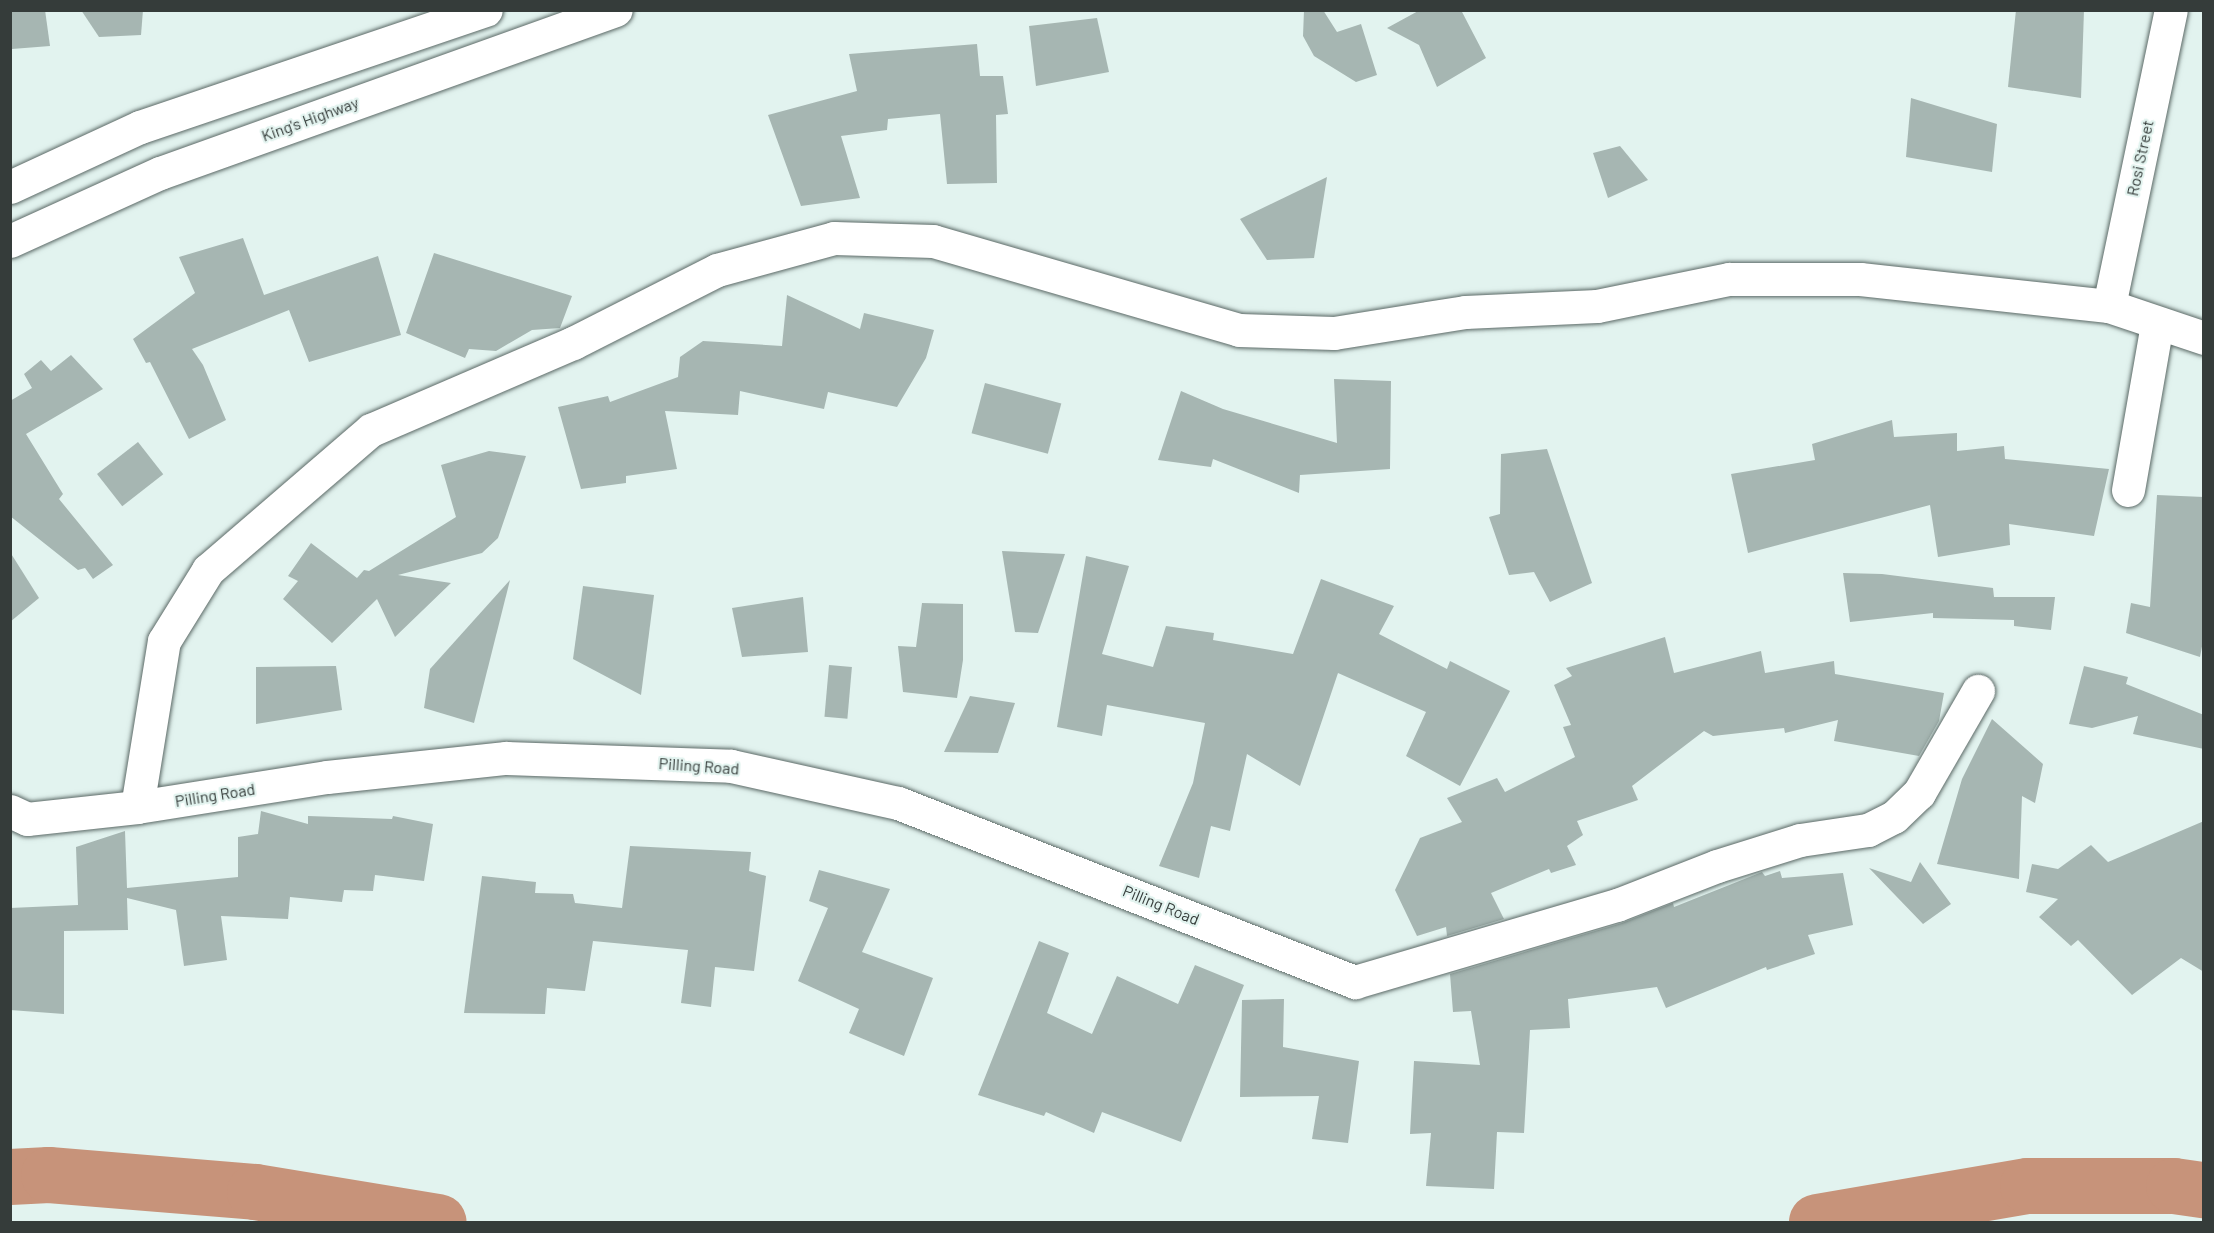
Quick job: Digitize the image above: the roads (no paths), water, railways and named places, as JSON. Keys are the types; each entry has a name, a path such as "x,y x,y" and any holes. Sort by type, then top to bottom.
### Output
{"main road":[{"path":"10,187 140,128 486,10"},
{"name":"King's Highway","path":"10,241 160,173 616,10"},
{"name":"Rosi Street","path":"2109,306 2171,10"},
{"path":"137,807 164,641 208,570 371,430 573,343 717,270 834,238 933,241 1239,330 1334,333 1465,312 1597,306 1729,279 1860,279 2109,306 2204,338"},
{"path":"2128,490 2157,323"},
{"name":"Pilling Road","path":"10,811 27,819 137,807 327,777 506,758 731,766 898,802 1355,982 1617,905 1717,866 1800,840 1868,830 1894,817 1919,793 1978,691"}],"waterway":[{"path":"10,1177 49,1175 255,1192 439,1222"},
{"path":"1817,1222 2028,1186 2174,1186 2204,1190"}]}
